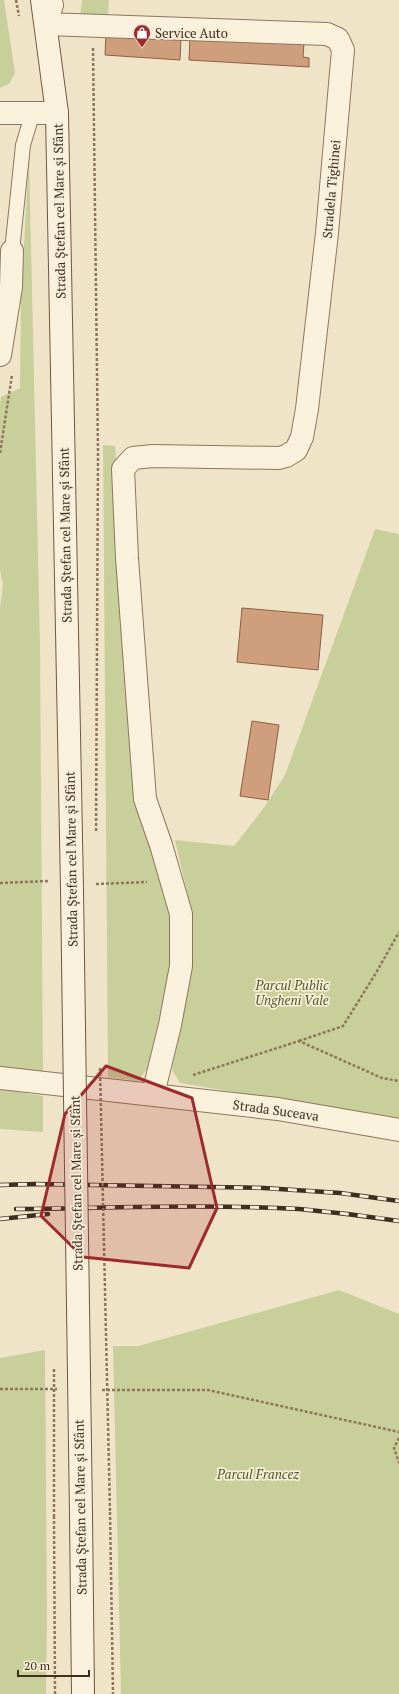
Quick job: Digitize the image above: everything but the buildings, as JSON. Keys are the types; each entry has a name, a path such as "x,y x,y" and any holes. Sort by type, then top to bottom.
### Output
{"street":[{"name":"Strada Ștefan cel Mare și Sfânt","path":"42,0 57,113 63,885 80,1515 83,1694"},
{"name":"Strada Ștefan cel Mare și Sfânt","path":"46,24 53,0"},
{"name":"Stradela Tighinei","path":"46,24 327,34 338,39 343,50 327,233 307,410 299,444 296,450 291,454 279,458 153,456 133,458 123,469 128,565 145,800 161,845 181,914 181,966 170,1025 159,1070"},
{"path":"0,112 57,113"},
{"path":"0,356 11,287 12,251"},
{"path":"153,1094 159,1070"},
{"name":"Strada Suceava","path":"0,1078 278,1109 399,1130"}],"lane":[{"path":"12,251 22,150 33,112"}],"path":[{"path":"93,26 98,453 96,836"},
{"path":"96,876 96,890"},
{"path":"96,884 151,882"},
{"path":"0,883 63,885"},
{"path":"159,1070 189,1076 343,1026 376,973 399,932"},
{"path":"299,1041 382,1078 399,1081"},
{"path":"100,1065 113,1694"},
{"path":"0,1389 62,1390"},
{"path":"100,1390 208,1390 399,1432"},
{"path":"399,1438 394,1448 399,1463"},
{"path":"54,1516 55,1694"}],"highlighted area":[{"path":"106,1066 192,1098 217,1208 189,1268 83,1257 41,1216 65,1114"}],"green space":[{"path":"0,0 4,0 15,73 9,84 0,88"},
{"path":"82,0 109,0 108,16 80,17"},
{"path":"29,156 40,645 43,1075 0,1068 0,608 3,584 0,570 0,405 1,397 20,388 21,297"},
{"path":"103,445 115,446 138,801 168,886 174,963 156,1057 138,1081 108,1077"},
{"name":"Parcul Public Ungheni Vale","path":"375,529 399,534 399,1120 180,1083 172,1070 191,946 190,905 175,840 234,846 263,809 285,775"},
{"path":"0,1089 43,1096 43,1132 0,1129"},
{"name":"Parcul Francez","path":"339,1290 399,1314 399,1694 121,1694 113,1346 138,1346"},
{"path":"45,1350 47,1618 46,1694 0,1694 0,1358"}],"railway":[{"path":"0,1185 35,1184 264,1188 340,1193 399,1201"},
{"path":"16,1209 158,1207 299,1209 399,1221"},
{"path":"0,1219 48,1214"}],"place":[{"name":"Service Auto","path":"142,48"}]}
